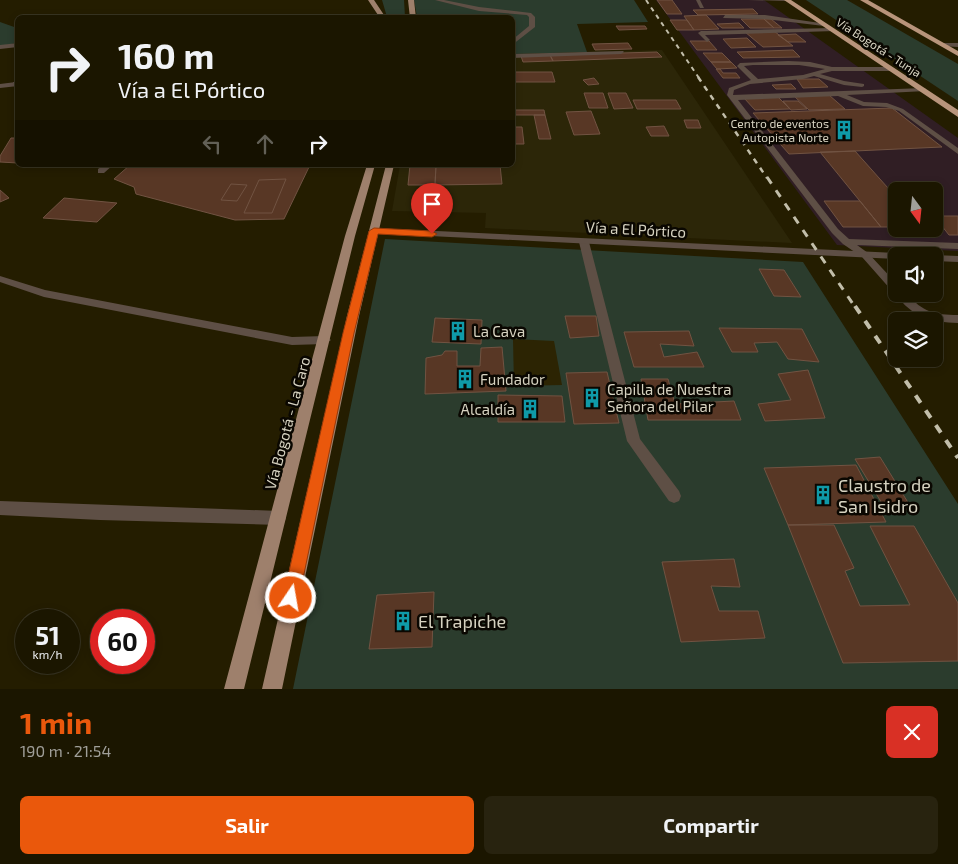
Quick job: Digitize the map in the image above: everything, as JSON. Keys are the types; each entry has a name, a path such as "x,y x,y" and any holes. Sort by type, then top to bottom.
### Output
{"highway":[{"name":"Vía Bogotá - Tunja","path":"787,0 958,114"},
{"path":"793,0 810,15"},
{"path":"864,1 958,54"}],"main road":[{"path":"371,0 381,15"},
{"path":"411,0 413,15"},
{"name":"Vía Bogotá - La Caro","path":"234,689 325,340 350,236 370,167"},
{"path":"272,689 322,454 390,167"}],"street":[{"name":"Vía a El Pórtico","path":"374,231 888,256"},
{"path":"943,258 958,259"}],"lane":[{"path":"437,0 478,9 529,14 532,17 532,27 515,41"},
{"path":"698,0 702,7"},
{"path":"750,0 787,0"},
{"path":"750,0 758,6"},
{"path":"725,17 765,17 824,24"},
{"path":"707,40 701,33 833,30"},
{"path":"717,32 725,38"},
{"path":"0,47 15,45"},
{"path":"942,45 958,45"},
{"path":"515,56 621,52"},
{"path":"756,81 740,66 742,64 806,63 832,69 892,69"},
{"path":"832,69 816,75 756,81 737,85 731,89 730,95 835,231 846,242 865,255 888,280"},
{"path":"816,75 844,83 862,85"},
{"path":"0,86 15,84"},
{"path":"732,98 924,90"},
{"path":"839,94 863,104 887,105 900,110 958,152"},
{"path":"101,171 106,167"},
{"path":"584,242 634,441 674,496"},
{"path":"846,242 958,246"},
{"path":"0,279 44,292 186,321 292,340 325,340"},
{"path":"908,302 927,317 958,319"},
{"path":"0,508 278,518"}],"shaded area":[{"path":"656,0 764,0 958,138 958,251 943,250 943,247 888,248 837,245"},
{"path":"662,50 792,243 485,228 486,213 392,211 400,167 515,167 515,54"}],"green space":[{"path":"382,0 404,0 405,15 386,15"},
{"path":"414,0 634,0 648,22 577,24 587,52 515,54 515,15 417,15"},
{"path":"806,0 847,0 958,64 958,101"},
{"path":"0,22 15,27 15,43 0,46"},
{"path":"385,239 803,262 958,504 958,689 293,689"}],"sand":[{"path":"513,339 554,341 562,385 514,386"}],"building":[{"path":"657,0 672,0 682,14 667,14"},
{"path":"753,9 758,14 698,15 693,10"},
{"path":"706,15 719,29 694,30 684,16"},
{"path":"741,19 764,19 774,28 750,28"},
{"path":"764,19 771,19 782,28 774,28"},
{"path":"670,20 687,20 694,30 677,30"},
{"path":"739,23 744,28 722,28 717,24"},
{"path":"616,26 645,26 647,29 619,30"},
{"path":"774,31 793,46 763,47 745,32"},
{"path":"796,34 806,42 788,42 778,35"},
{"path":"747,38 756,47 731,48 723,39"},
{"path":"690,41 709,41 717,50 697,50"},
{"path":"628,43 632,49 595,50 592,44"},
{"path":"793,50 800,57 743,58 737,52"},
{"path":"657,52 662,57 553,61 550,55"},
{"path":"703,53 722,53 731,62 711,62"},
{"path":"550,55 553,61 523,62 521,56"},
{"path":"711,62 731,62 737,68 717,69"},
{"path":"716,69 720,69 723,73 736,73 740,78 723,78"},
{"path":"515,72 552,72 555,82 515,82"},
{"path":"594,78 599,84 588,85 583,80"},
{"path":"797,79 819,79 828,87 803,88"},
{"path":"791,84 796,89 776,89 772,85"},
{"path":"584,93 603,93 608,108 589,108"},
{"path":"608,93 626,93 633,108 614,109"},
{"path":"829,95 845,109 809,110 794,96"},
{"path":"778,97 790,109 755,110 744,98"},
{"path":"633,100 676,100 681,109 637,109"},
{"path":"783,101 798,101 807,109 791,110"},
{"name":"Centro de eventos Autopista Norte","path":"892,108 942,147 789,154 753,113"},
{"path":"515,110 544,110 545,115 515,115"},
{"path":"591,111 600,134 574,135 566,112"},
{"path":"534,115 545,115 551,139 539,139"},
{"path":"684,120 698,120 701,128 687,128"},
{"path":"664,126 669,136 651,136 646,127"},
{"path":"515,127 522,127 524,144 515,144"},
{"path":"11,138 15,138 15,163 0,162 0,156"},
{"path":"855,151 888,188 888,227 881,227 820,152"},
{"path":"128,167 309,167 284,219 235,220 136,194 134,187 114,179"},
{"path":"410,167 436,167 435,185 408,185"},
{"path":"436,167 500,167 502,184 435,185"},
{"path":"286,179 272,213 244,213 259,180"},
{"path":"231,184 247,185 237,201 221,200"},
{"path":"0,190 9,198 0,202"},
{"path":"64,198 117,203 97,222 43,218"},
{"path":"824,201 860,201 881,227 843,227"},
{"path":"943,216 958,216 958,235 949,235 943,227"},
{"path":"759,269 784,270 801,297 774,296"},
{"path":"565,316 596,316 599,336 570,338"},
{"name":"La Cava","path":"435,318 482,320 481,344 432,342"},
{"path":"719,328 802,329 819,362 788,359 777,342 754,343 758,352 732,352"},
{"path":"689,331 694,346 660,344 664,357 697,352 704,367 634,367 624,332"},
{"name":"Fundador","path":"502,347 506,391 425,394 426,358 442,355 445,351 457,351 457,366 480,366 481,348"},
{"path":"808,370 825,418 765,421 758,404 791,400 778,374"},
{"name":"Capilla de Nuestra Señora del Pilar","path":"607,372 619,423 574,424 566,373"},
{"path":"641,379 668,379 675,404 734,401 741,420 648,420"},
{"name":"Alcaldía","path":"498,395 562,396 565,422 498,422"},
{"path":"880,457 912,509 886,510 855,459"},
{"name":"Claustro de San Isidro","path":"856,465 886,522 788,525 764,468"},
{"path":"788,525 834,525 854,568 845,571 860,606 910,605 870,526 914,526 958,603 958,661 843,663"},
{"path":"734,559 740,587 711,586 719,611 758,611 765,638 681,642 662,562"},
{"name":"El Trapiche","path":"434,592 432,647 369,649 377,595"}],"railway":[{"path":"646,0 699,78"},
{"path":"698,77 767,178"},
{"path":"767,177 855,307"},
{"path":"855,306 958,458"}],"place":[{"name":"Centro de eventos Autopista Norte","path":"844,130"},
{"name":"La Cava","path":"458,331"},
{"name":"Fundador","path":"465,379"},
{"name":"Capilla de Nuestra Señora del Pilar","path":"592,398"},
{"name":"Alcaldía","path":"530,409"},
{"name":"Claustro de San Isidro","path":"823,495"},
{"name":"El Trapiche","path":"403,621"}],"route":[{"path":"291,598 349,333 374,231 432,234"}]}
